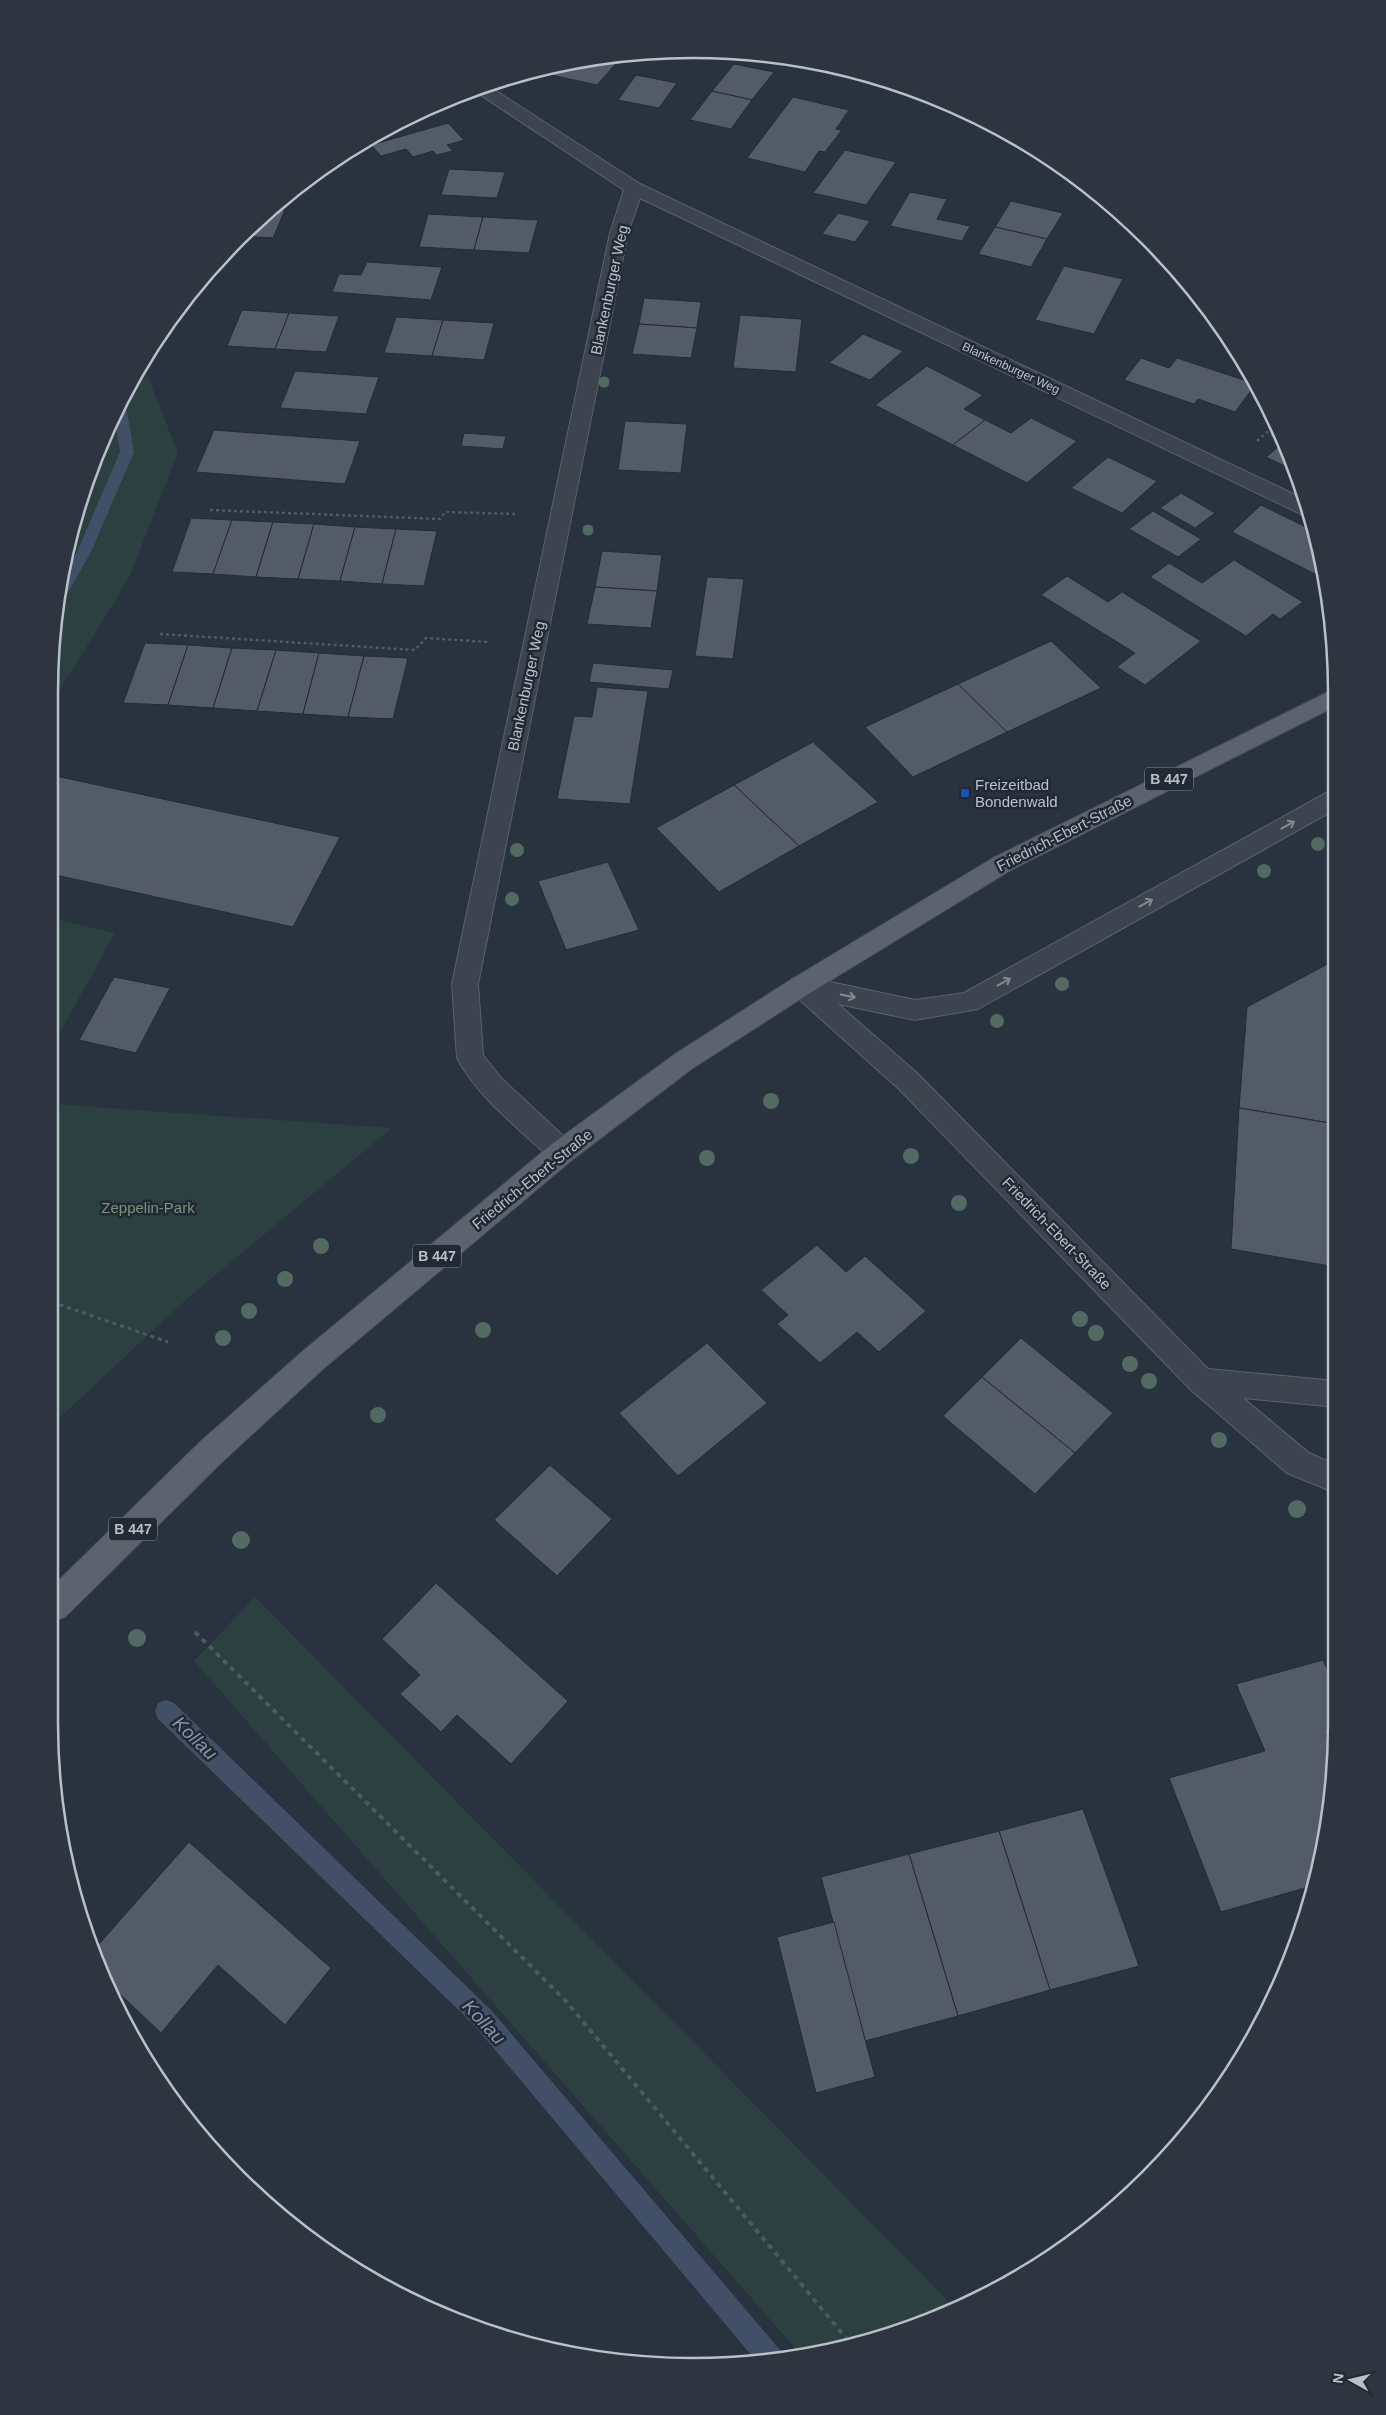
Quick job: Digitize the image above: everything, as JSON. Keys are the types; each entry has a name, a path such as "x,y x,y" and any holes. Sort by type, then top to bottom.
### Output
{"main road":[{"name":"Friedrich-Ebert-Straße","path":"58,1602 212,1452 313,1360 562,1152 684,1061 801,986 1002,864 1328,700"}],"street":[{"name":"Blankenburger Weg","path":"486,92 634,188 1300,505"},
{"name":"Blankenburger Weg","path":"562,1152 492,1086 470,1058 465,984 619,233 634,188"},
{"path":"801,986 915,1010 969,1002 1328,802"},
{"name":"Friedrich-Ebert-Straße","path":"801,986 908,1081 1202,1381 1298,1463 1328,1476"},
{"path":"1202,1381 1328,1393"}],"path":[{"path":"210,510 440,519 445,512 561,515"},
{"path":"160,634 415,650 426,638 534,645"},
{"path":"58,1304 168,1342"},
{"path":"195,1632 565,2000 846,2338"}],"green space":[{"path":"146,371 178,453 129,578 58,693 59,651 63,610 79,529 91,489 106,450 123,412"},
{"path":"58,920 115,933 58,1036"},
{"name":"Zeppelin-Park","path":"58,1104 392,1128 188,1298 58,1419"},
{"path":"255,1597 950,2303 897,2324 857,2336 796,2349 194,1661"}],"building":[{"path":"617,62 597,85 551,75 569,70"},
{"path":"734,64 774,72 752,100 712,91"},
{"path":"636,75 677,83 659,108 618,100"},
{"path":"712,91 752,100 731,129 690,120"},
{"path":"793,97 849,110 836,129 842,130 825,152 819,151 805,172 747,158"},
{"path":"448,123 464,140 447,145 453,151 437,155 433,151 413,157 406,149 381,156 372,145"},
{"path":"845,150 896,162 866,205 813,193"},
{"path":"449,169 505,172 497,198 441,195"},
{"path":"910,192 947,199 937,219 970,226 962,241 890,226"},
{"path":"1011,201 1063,213 1047,239 995,227"},
{"path":"281,210 285,210 273,238 252,237"},
{"path":"838,213 870,221 855,242 822,234"},
{"path":"428,214 483,217 474,250 419,247"},
{"path":"483,217 538,220 529,253 474,250"},
{"path":"995,227 1047,239 1031,267 978,254"},
{"path":"367,262 442,267 431,300 332,292 339,274 361,275"},
{"path":"1064,266 1123,279 1094,334 1035,320"},
{"path":"644,298 701,302 697,328 639,324"},
{"path":"242,310 289,313 275,349 227,346"},
{"path":"289,313 339,316 326,352 275,349"},
{"path":"740,315 802,319 796,372 733,368"},
{"path":"396,317 443,320 432,356 384,353"},
{"path":"443,320 494,323 484,360 432,356"},
{"path":"639,324 697,328 691,358 632,354"},
{"path":"863,334 903,351 870,380 829,363"},
{"path":"1141,358 1169,368 1177,358 1246,381 1251,390 1235,412 1198,399 1194,404 1124,380"},
{"path":"927,366 983,395 964,409 985,420 953,445 875,405"},
{"path":"295,371 379,377 366,414 280,408"},
{"path":"1031,418 1077,441 1027,483 953,445 985,420 1011,433"},
{"path":"625,421 687,424 681,473 618,470"},
{"path":"214,430 360,441 345,484 196,472"},
{"path":"464,433 506,436 503,449 461,446"},
{"path":"1279,447 1287,467 1266,457"},
{"path":"1108,457 1157,481 1122,513 1071,488"},
{"path":"1181,493 1215,513 1195,528 1160,508"},
{"path":"1261,505 1306,527 1317,575 1232,532"},
{"path":"1153,511 1201,539 1178,557 1129,529"},
{"path":"191,518 232,520 213,574 172,572"},
{"path":"232,520 273,522 256,577 213,574"},
{"path":"273,522 314,524 298,579 256,577"},
{"path":"314,524 355,527 340,581 298,579"},
{"path":"355,527 396,529 382,584 340,581"},
{"path":"396,529 437,531 424,586 382,584"},
{"path":"602,551 662,555 657,591 595,587"},
{"path":"1234,560 1303,602 1280,619 1273,614 1246,636 1150,577 1169,563 1202,583"},
{"path":"1067,576 1108,602 1122,592 1201,641 1145,685 1117,667 1135,653 1041,595"},
{"path":"707,577 744,579 733,659 695,656"},
{"path":"595,587 657,591 651,628 587,624"},
{"path":"1051,641 1101,688 1007,732 958,684"},
{"path":"145,643 188,645 168,705 123,703"},
{"path":"188,645 232,648 213,708 168,705"},
{"path":"232,648 276,650 257,711 213,708"},
{"path":"276,650 319,653 303,714 257,711"},
{"path":"319,653 364,656 348,717 303,714"},
{"path":"364,656 408,658 393,719 348,717"},
{"path":"593,663 673,670 669,689 589,682"},
{"path":"958,684 1007,732 913,777 865,727"},
{"path":"597,687 648,691 630,804 557,799 574,716 592,717"},
{"path":"813,742 878,802 799,846 734,785"},
{"path":"58,777 340,837 293,927 58,876"},
{"path":"734,785 799,846 719,892 656,828"},
{"path":"608,862 639,930 566,950 538,881"},
{"path":"1328,964 1328,1123 1239,1108 1247,1007"},
{"path":"114,977 170,988 136,1053 79,1040"},
{"path":"1239,1108 1328,1123 1328,1266 1231,1249"},
{"path":"817,1245 846,1272 865,1256 926,1311 879,1352 857,1332 820,1363 777,1324 788,1315 761,1290"},
{"path":"1021,1338 1113,1413 1075,1453 982,1377"},
{"path":"707,1343 767,1403 678,1476 619,1413"},
{"path":"982,1377 1075,1453 1035,1494 943,1416"},
{"path":"550,1465 612,1519 557,1576 494,1520"},
{"path":"436,1583 568,1701 511,1764 457,1715 441,1732 400,1694 420,1675 382,1639"},
{"path":"1323,1660 1328,1671 1327,1764 1323,1805 1307,1888 1221,1912 1169,1778 1265,1751 1236,1684"},
{"path":"1083,1809 1139,1966 1050,1990 999,1831"},
{"path":"999,1831 1050,1990 958,2016 909,1854"},
{"path":"189,1842 331,1968 285,2025 218,1965 161,2033 118,1993 98,1945"},
{"path":"909,1854 958,2016 865,2041 821,1877"},
{"path":"834,1922 875,2077 816,2093 777,1937"}],"waterway":[{"path":"68,581 84,552 127,452 121,417"},
{"name":"Kollau","path":"166,1711 483,2018 766,2353"}],"place":[{"name":"Freizeitbad Bondenwald","path":"965,793"}]}
